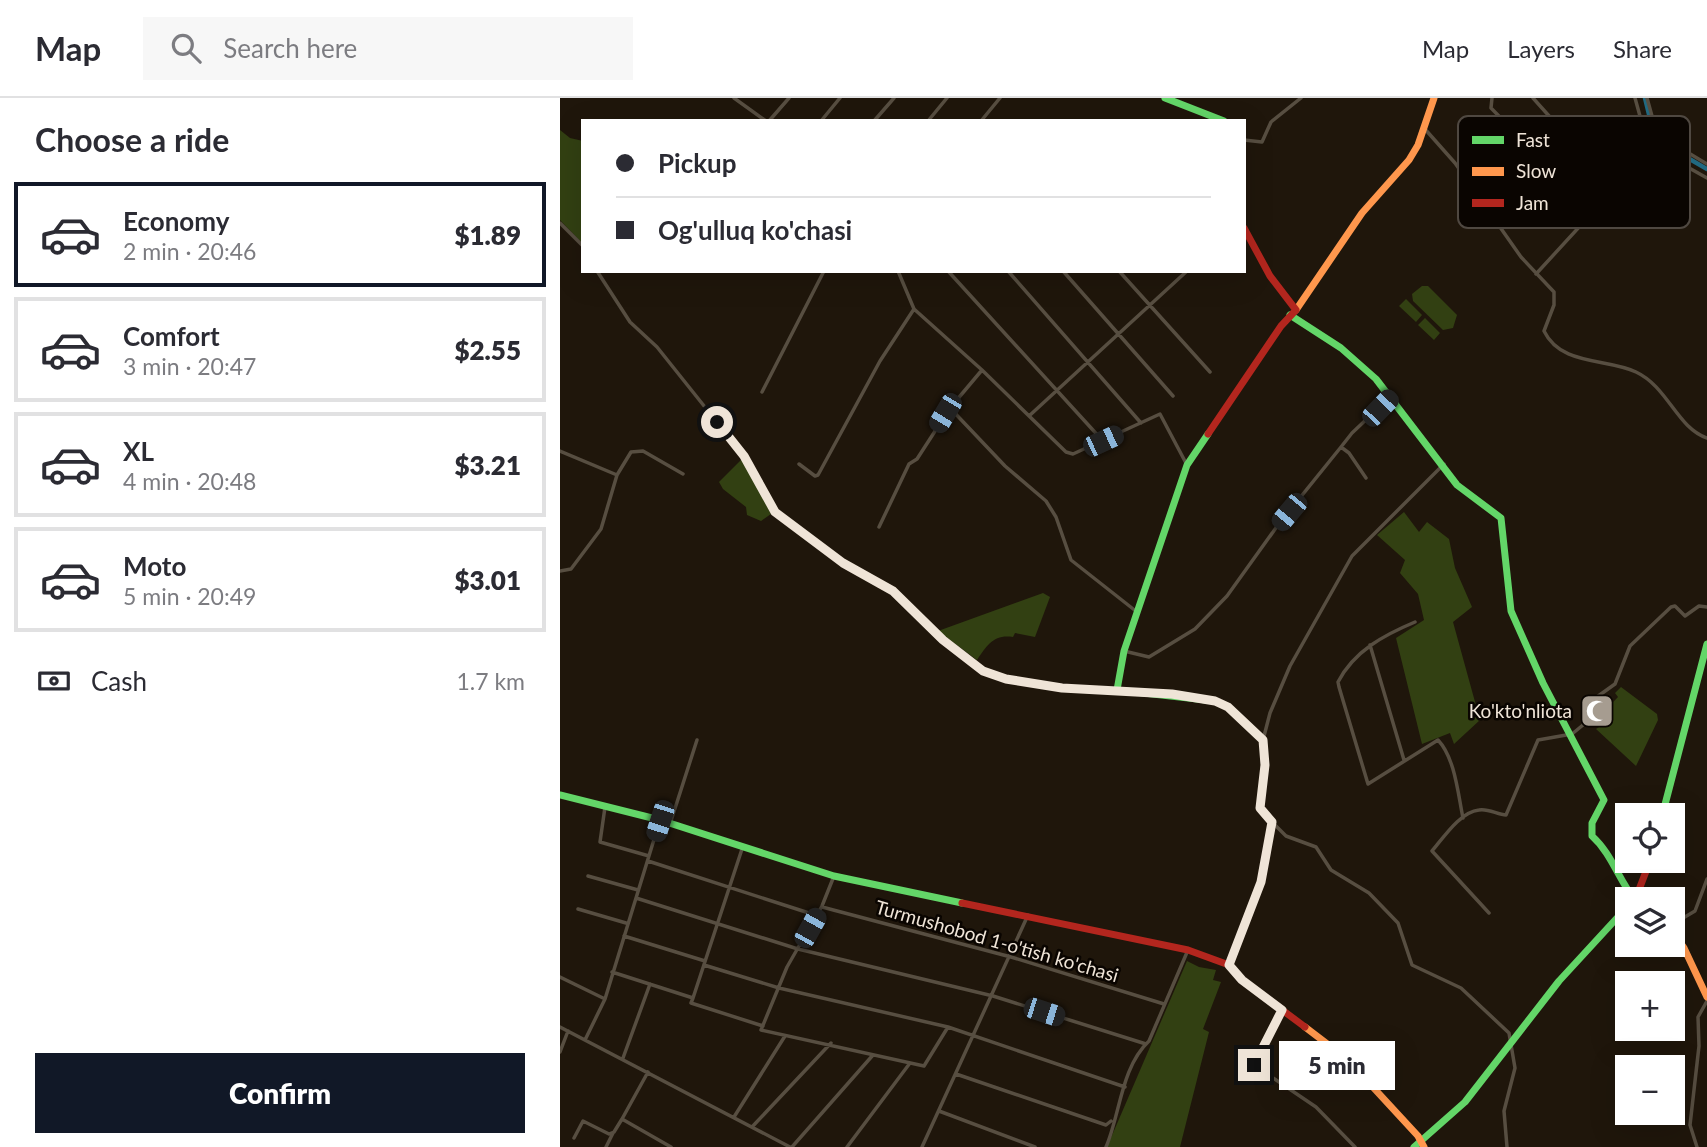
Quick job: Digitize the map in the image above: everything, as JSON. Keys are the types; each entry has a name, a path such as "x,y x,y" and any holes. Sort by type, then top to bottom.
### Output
{"street":[{"path":"734,98 765,119"},
{"path":"770,119 789,98"},
{"path":"823,119 841,98"},
{"path":"876,119 894,98"},
{"path":"930,119 947,98"},
{"path":"983,119 1000,98"},
{"path":"1166,98 1219,119"},
{"path":"1246,140 1262,142 1270,122 1301,98"},
{"path":"1117,690 1124,650 1187,465 1362,213 1409,160 1434,98"},
{"path":"1492,98 1491,108 1499,116"},
{"path":"1533,98 1549,116"},
{"path":"1635,98 1640,116"},
{"path":"1647,98 1650,116"},
{"path":"1423,128 1458,169"},
{"path":"1690,155 1707,164"},
{"path":"1690,168 1707,178"},
{"path":"560,223 581,244"},
{"path":"1502,228 1556,296 1544,331 1555,344 1587,361 1641,375 1673,403 1689,429 1707,438"},
{"path":"1536,274 1578,228"},
{"path":"1246,232 1293,312 1340,348 1391,396 1457,485 1501,518 1511,611 1543,683 1572,734 1604,800 1592,823 1592,836 1608,850 1625,887"},
{"path":"598,273 630,322 657,347 744,456 775,512 843,563 893,591 943,640 992,676 1062,688 1117,690 1215,701 1228,707 1263,740"},
{"path":"762,391 823,273"},
{"path":"900,273 914,309 1068,453 1163,415 1169,433 1187,465"},
{"path":"950,273 1103,441"},
{"path":"1010,273 1141,423"},
{"path":"1065,273 1173,396"},
{"path":"1121,273 1210,372"},
{"path":"1029,416 1185,273"},
{"path":"799,464 815,476 818,475 880,361 914,309"},
{"path":"879,527 909,464 917,459 950,408 982,370"},
{"path":"1124,650 1149,657 1195,629 1227,596 1278,525 1352,433 1391,396"},
{"path":"950,408 1004,466 1045,501 1056,517 1071,560 1137,612"},
{"path":"1341,447 1349,453 1366,478"},
{"path":"560,571 571,569 601,529 617,475 627,458 636,450 648,453 683,474"},
{"path":"560,451 617,475"},
{"path":"1444,464 1352,556 1290,666 1270,713 1263,740 1265,765 1260,808 1286,836 1316,847 1331,870 1369,893 1398,923 1412,965 1461,988 1509,1033 1515,1068 1504,1111 1507,1147"},
{"path":"1489,913 1432,850 1463,818 1482,809 1505,816 1539,738 1572,734 1583,725 1594,699 1615,684 1633,643 1673,606 1685,617 1699,606 1707,607"},
{"path":"1415,622 1370,645 1354,660 1338,682 1368,784 1436,740 1441,742 1454,777 1463,818"},
{"path":"1665,803 1707,644"},
{"path":"1370,645 1404,760"},
{"path":"670,824 696,740"},
{"path":"560,795 660,821 834,876 1188,950 1229,965 1242,980 1347,1059 1419,1145 1465,1102 1559,981 1615,920"},
{"path":"605,807 600,842 809,913"},
{"path":"585,1040 605,999 660,821"},
{"path":"1229,965 1261,882 1272,822"},
{"path":"743,846 691,1003 763,1026"},
{"path":"588,876 638,890"},
{"path":"834,876 761,1030 926,1066 948,1027"},
{"path":"1685,917 1695,911 1707,879"},
{"path":"636,898 798,949 993,996 1146,1044"},
{"name":"Turmushobod 1-o'tish ko'chasi","path":"822,906 1011,957 1164,1004"},
{"path":"578,909 627,924"},
{"path":"922,1147 1028,915"},
{"path":"624,936 779,988 948,1027 1125,1087"},
{"path":"1685,947 1707,999 1698,1017 1699,1046 1690,1125 1697,1147"},
{"path":"956,1074 1106,1125 1112,1119 1140,1050 1146,1044 1188,950"},
{"path":"612,972 693,998"},
{"path":"560,977 605,999"},
{"path":"623,1059 650,984"},
{"path":"1282,1010 1254,1065 1316,1107 1355,1147"},
{"path":"560,1027 791,1147 873,1055"},
{"path":"560,1052 568,1031"},
{"path":"733,1117 785,1036"},
{"path":"752,1127 831,1044"},
{"path":"847,1147 909,1063"},
{"path":"606,1147 648,1072"},
{"path":"939,1111 1035,1147"},
{"path":"622,1119 671,1147"},
{"path":"1106,1147 1114,1129 1112,1119"},
{"path":"574,1138 585,1121 609,1133 614,1132"}],"green space":[{"path":"560,130 570,138 581,141 581,242 560,220"},
{"path":"1422,286 1428,286 1457,315 1453,328 1443,330 1413,301 1412,294"},
{"path":"1406,299 1422,315 1416,322 1399,306"},
{"path":"1425,318 1440,333 1434,340 1418,325"},
{"path":"743,458 771,514 761,521 747,515 746,507 723,489 719,482"},
{"path":"1404,512 1419,532 1427,522 1449,539 1455,568 1472,607 1453,622 1480,720 1454,744 1450,733 1422,744 1396,638 1424,620 1418,594 1400,573 1405,560 1377,535"},
{"path":"1043,593 1050,597 1035,637 1015,633 1013,637 1001,637 988,645 977,660 938,631"},
{"path":"1621,687 1657,714 1658,720 1636,766 1596,729 1599,727 1596,720 1618,697 1615,693"},
{"path":"1187,961 1199,967 1216,970 1213,980 1221,982 1203,1029 1209,1032 1180,1147 1107,1147"}],"waterway":[{"path":"1645,98 1649,116"},
{"path":"1690,159 1707,169"}],"traffic: fast":[{"path":"1165,98 1219,119"},
{"path":"1290,315 1341,348 1376,379 1457,485 1501,518 1511,611 1543,683 1604,800 1592,823 1592,836 1605,851 1626,887"},
{"path":"1208,434 1187,465 1124,651 1117,690 1215,701 1228,707 1263,740 1265,765 1260,808 1272,822 1261,882 1229,965"},
{"path":"1665,803 1707,644"},
{"path":"560,795 660,820 834,876 962,903"},
{"path":"1414,1147 1465,1102 1559,981 1615,920"}],"traffic: slow":[{"path":"1296,310 1362,213 1409,160 1418,145 1434,98"},
{"path":"1685,950 1707,997"},
{"path":"1305,1027 1347,1059 1418,1136 1424,1147"}],"traffic: jam":[{"path":"1208,434 1281,326 1296,310 1270,276 1246,232"},
{"path":"1640,887 1645,873"},
{"path":"962,903 1188,950 1229,965 1242,980 1305,1027"}],"place":[{"name":"Ko'kto'nliota","path":"1597,711"}],"route":[{"path":"717,422 744,456 775,512 820,548 893,591 924,618 943,640 983,671 992,676 1062,688 1172,694 1215,701 1228,707 1263,740 1265,765 1260,808 1272,822 1261,882 1229,965 1242,980 1282,1010 1253,1062 1254,1065"}]}
